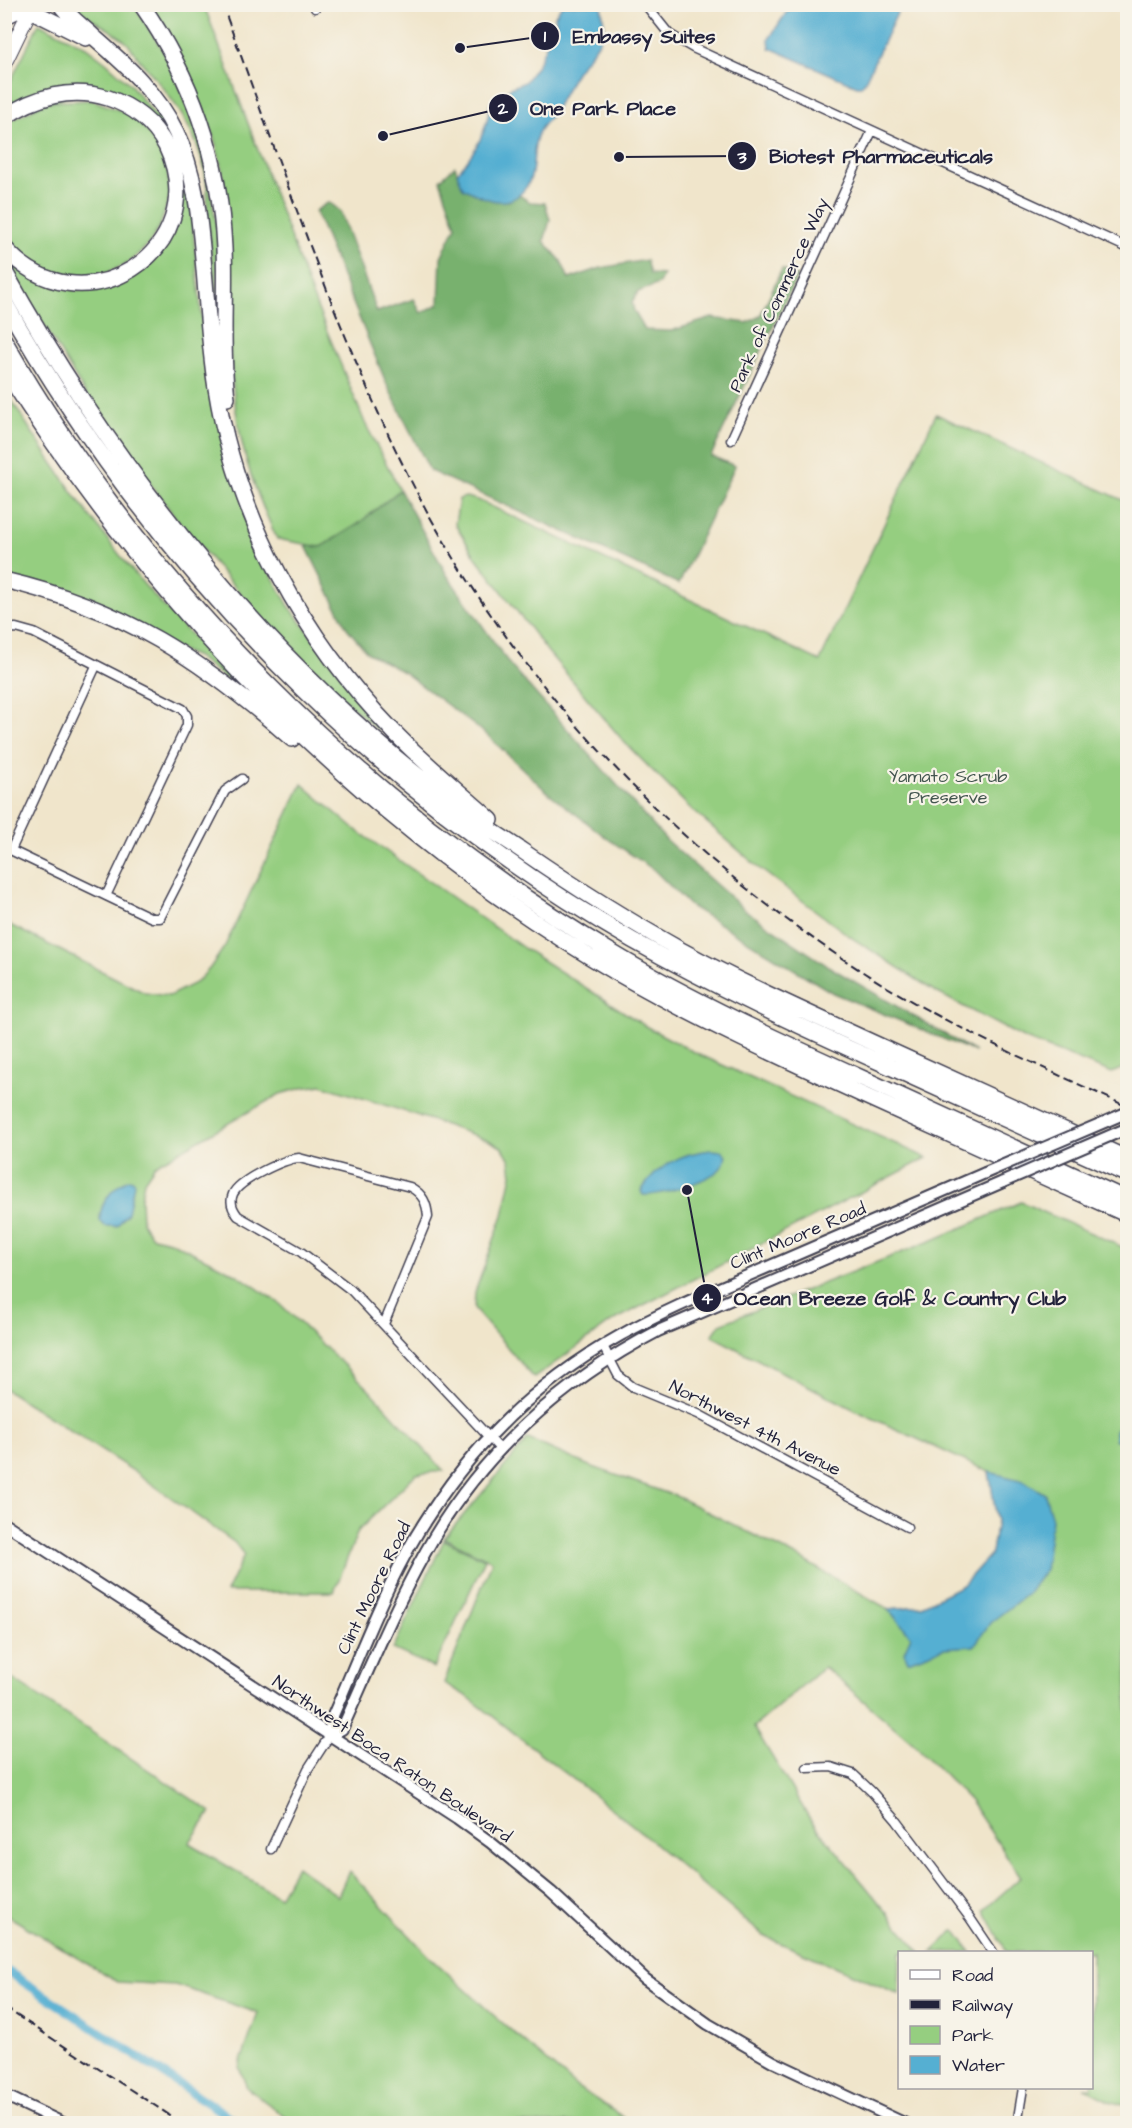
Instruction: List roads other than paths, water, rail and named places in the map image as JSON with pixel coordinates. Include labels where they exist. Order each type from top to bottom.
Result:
[{"type":"highway","points":[[60,4],[135,73],[158,101],[172,124],[187,159],[198,209],[212,358],[222,418],[237,477],[259,532],[292,599],[317,639],[354,687],[411,749],[523,852]]},
{"type":"highway","points":[[141,4],[165,40],[184,78],[201,119],[212,158],[223,234],[224,360],[227,394],[235,444],[259,532]]},
{"type":"highway","points":[[4,17],[31,7],[110,51]]},
{"type":"highway","points":[[4,118],[32,102],[62,94],[93,95],[119,102],[144,118],[159,135],[172,163],[176,187],[172,216],[156,249],[135,267],[109,281],[81,285],[52,280],[28,268],[4,247]]},
{"type":"highway","points":[[4,270],[65,373],[116,448],[182,535],[248,612],[317,684],[384,746],[465,812],[628,920],[730,975],[1128,1159]]},
{"type":"highway","points":[[4,301],[90,437],[142,508],[197,576],[259,644],[323,708],[438,807],[485,843],[567,899],[628,937],[699,976],[770,1012],[1128,1175]]},
{"type":"highway","points":[[4,340],[48,412],[93,478],[149,550],[214,627],[277,693],[343,755],[444,838],[559,920],[691,997],[772,1037],[1128,1200]]},
{"type":"highway","points":[[4,368],[104,515],[154,577],[242,675],[349,780]]},
{"type":"highway","points":[[4,580],[42,589],[87,605],[122,619],[164,641],[216,675],[298,743],[349,780],[468,875],[543,927],[620,975],[714,1026],[1128,1215]]},
{"type":"main road","points":[[4,11],[8,4]]},
{"type":"main road","points":[[4,64],[31,7]]},
{"type":"street","points":[[645,4],[669,33],[693,48],[1128,248]]},
{"type":"street","name":"Park of Commerce Way","points":[[731,440],[872,131]]},
{"type":"street","points":[[4,629],[16,628],[34,633],[183,709],[187,716],[188,724],[106,896]]},
{"type":"street","points":[[96,666],[8,849],[152,918],[160,918],[225,791],[242,778]]},
{"type":"street","name":"Clint Moore Road","points":[[271,1849],[308,1769],[330,1735],[331,1720],[398,1569],[424,1522],[448,1486],[489,1437],[537,1392],[603,1346],[689,1301],[1128,1112]]},
{"type":"street","name":"Clint Moore Road","points":[[330,1735],[342,1729],[411,1578],[443,1521],[500,1449],[550,1401],[609,1358],[680,1321],[1128,1128]]},
{"type":"street","points":[[384,1324],[428,1217],[428,1205],[417,1191],[410,1187],[299,1158],[282,1161],[234,1192],[231,1200],[232,1209],[238,1216],[283,1240],[351,1290],[500,1449]]},
{"type":"street","name":"Northwest 4th Avenue","points":[[603,1346],[618,1375],[633,1387],[698,1414],[907,1527]]},
{"type":"street","name":"Northwest Boca Raton Boulevard","points":[[4,1523],[490,1842],[551,1892],[645,1979],[700,2018],[774,2062],[906,2124]]},
{"type":"street","points":[[372,1628],[386,1634]]},
{"type":"street","points":[[807,1768],[831,1767],[853,1774],[872,1792],[897,1821],[970,1918],[992,1951]]},
{"type":"street","points":[[1017,2124],[1023,2089]]},
{"type":"street","points":[[4,2095],[45,2119],[65,2124]]},
{"type":"water","points":[[562,5],[601,5],[603,34],[570,82],[555,110],[538,132],[529,182],[519,195],[505,201],[491,200],[463,188],[457,173],[480,141],[490,104],[510,88],[525,82],[538,64],[556,22],[555,16]]},
{"type":"water","points":[[794,5],[901,5],[865,81],[861,86],[857,86],[770,48],[769,39]]},
{"type":"water","points":[[711,1150],[722,1151],[726,1156],[720,1169],[714,1174],[683,1187],[643,1195],[641,1191],[647,1182],[671,1162],[690,1154]]},
{"type":"water","points":[[129,1179],[133,1180],[134,1184],[128,1213],[117,1226],[105,1226],[100,1221],[100,1215],[108,1196]]},
{"type":"water","points":[[1127,1411],[1127,1440],[1115,1440],[1115,1431]]},
{"type":"water","points":[[989,1472],[1024,1481],[1045,1494],[1052,1519],[1045,1570],[1027,1594],[990,1623],[974,1646],[943,1648],[908,1661],[904,1652],[911,1636],[888,1609],[922,1606],[963,1585],[992,1553],[997,1520]]},
{"type":"waterway","points":[[4,1969],[240,2124]]},
{"type":"railway","points":[[222,4],[330,298],[378,413],[405,469],[448,547],[496,622],[550,694],[610,762],[673,825],[741,884],[813,938],[887,987],[946,1020],[1128,1107]]},
{"type":"railway","points":[[4,2007],[183,2124]]},
{"type":"place","name":"Embassy Suites","points":[[460,48]]},
{"type":"place","name":"One Park Place","points":[[383,136]]},
{"type":"place","name":"Biotest Pharmaceuticals","points":[[619,157]]},
{"type":"place","name":"Ocean Breeze Golf & Country Club","points":[[687,1190]]},
{"type":"park label","name":"Yamato Scrub Preserve","points":[[948,786]]}]
